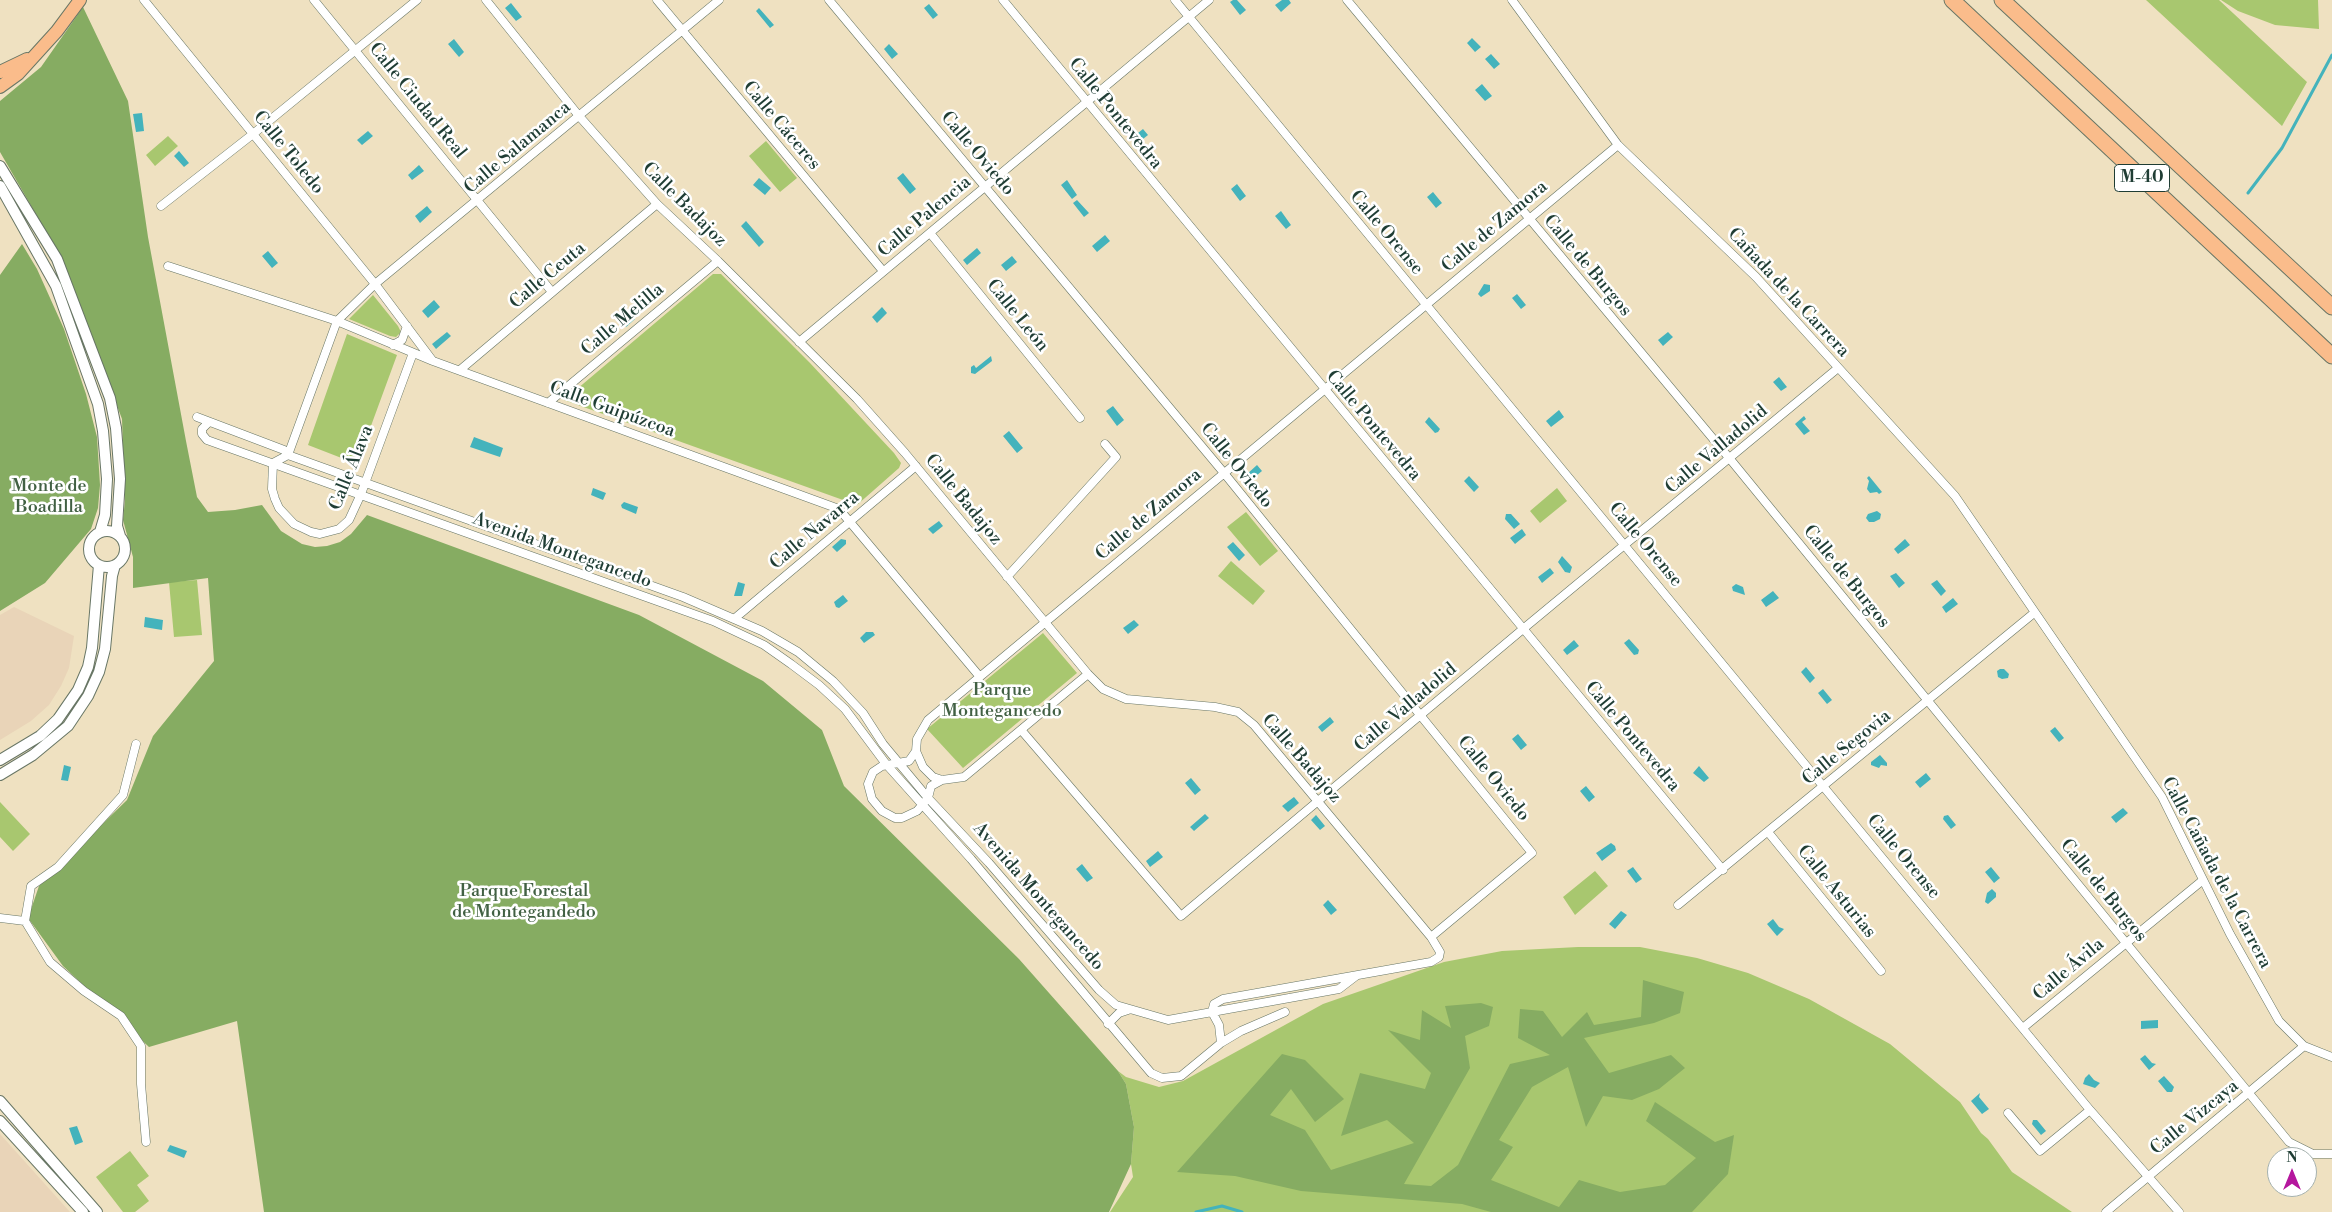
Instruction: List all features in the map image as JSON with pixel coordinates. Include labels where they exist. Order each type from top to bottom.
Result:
[{"type":"highway","name":"M-40","points":[[1952,0],[2332,356]]},
{"type":"highway","name":"M-40","points":[[2002,0],[2332,307]]},
{"type":"main road","points":[[0,87],[18,74],[57,32],[80,0]]},
{"type":"main road","points":[[0,72],[34,55]]},
{"type":"street","name":"Calle Toledo","points":[[144,0],[375,284],[433,361]]},
{"type":"street","name":"Calle Ciudad Real","points":[[314,0],[552,292]]},
{"type":"street","points":[[161,206],[253,134],[417,0]]},
{"type":"street","name":"Calle Badajoz","points":[[486,0],[579,116],[657,204],[718,261],[856,399],[916,466],[1088,674],[1103,689],[1126,699],[1215,707],[1238,712],[1254,725],[1431,937],[1439,949],[1440,956]]},
{"type":"street","name":"Calle Cáceres","points":[[657,0],[883,271]]},
{"type":"street","name":"Calle Salamanca","points":[[337,321],[375,284],[719,0]]},
{"type":"street","name":"Calle Oviedo","points":[[829,0],[1224,473],[1532,852],[1431,937]]},
{"type":"street","name":"Calle Pontevedra","points":[[1003,0],[1723,870]]},
{"type":"street","name":"Calle Orense","points":[[1174,0],[2024,1027],[2090,1110],[2179,1212]]},
{"type":"street","name":"Calle Palencia","points":[[799,342],[1209,0]]},
{"type":"street","name":"Calle de Burgos","points":[[1347,0],[1730,459],[2289,1142],[2313,1154],[2332,1154]]},
{"type":"street","name":"Cañada de la Carrera","points":[[1512,0],[1618,145],[1756,277],[1955,496],[2034,613]]},
{"type":"street","name":"Calle de Zamora","points":[[916,751],[917,739],[928,720],[1618,145]]},
{"type":"street","points":[[0,166],[57,259],[110,398],[117,436],[120,479],[117,526],[120,536]]},
{"type":"street","points":[[0,186],[56,286],[98,404],[103,431],[107,479],[105,515],[100,532]]},
{"type":"street","name":"Calle Ceuta","points":[[460,370],[657,204]]},
{"type":"street","name":"Calle León","points":[[930,233],[1080,418]]},
{"type":"street","name":"Calle Melilla","points":[[548,403],[718,261]]},
{"type":"street","name":"Calle Guipúzcoa","points":[[168,266],[337,321],[433,361],[839,509],[980,677]]},
{"type":"street","points":[[274,463],[288,455],[337,321]]},
{"type":"street","points":[[393,345],[402,340],[407,326]]},
{"type":"street","name":"Calle Álava","points":[[274,463],[272,489],[279,508],[294,524],[320,534],[339,529],[353,513],[361,494],[413,353]]},
{"type":"street","name":"Calle Valladolid","points":[[1022,731],[1181,916],[1838,368]]},
{"type":"street","name":"Avenida Montegancedo","points":[[197,417],[284,450],[288,455],[683,597],[734,619],[798,652],[833,681],[862,713],[928,798],[989,863],[1099,990],[1116,1005],[1168,1020],[1212,1012],[1214,1004],[1223,999],[1431,962],[1440,956]]},
{"type":"street","name":"Avenida Montegancedo","points":[[209,422],[202,429],[202,434],[207,440],[713,621],[764,645],[819,685],[845,709],[886,764],[971,859],[1140,1063],[1151,1073],[1162,1078],[1181,1076],[1221,1043],[1255,1023],[1285,1012]]},
{"type":"street","points":[[1007,577],[1116,457],[1105,444]]},
{"type":"street","name":"Calle Navarra","points":[[734,619],[916,466]]},
{"type":"street","points":[[111,531],[120,536],[124,540],[125,552],[120,562],[115,565],[99,565],[91,558],[89,549],[94,536],[100,532],[111,531]]},
{"type":"street","points":[[0,760],[40,736],[58,719],[78,690],[88,668],[92,648],[99,565]]},
{"type":"street","points":[[0,775],[34,755],[68,726],[88,696],[99,672],[105,649],[112,576],[115,565]]},
{"type":"street","name":"Calle Segovia","points":[[1678,905],[2034,613]]},
{"type":"street","name":"Calle Cañada de la Carrera","points":[[2034,613],[2162,797],[2230,934],[2279,1021],[2304,1046],[2332,1057]]},
{"type":"street","points":[[942,780],[927,772],[916,751],[909,761],[886,764],[873,772],[868,784],[872,799],[888,815],[895,818],[910,816],[923,806],[928,798],[931,786],[942,780],[958,779],[969,775],[1088,674]]},
{"type":"street","points":[[136,744],[123,795],[58,867],[31,886],[25,921],[50,962],[84,991],[120,1016],[141,1046],[141,1084],[146,1142]]},
{"type":"street","name":"Calle Asturias","points":[[1768,832],[1881,970]]},
{"type":"street","name":"Calle Ávila","points":[[2024,1027],[2204,880]]},
{"type":"street","points":[[0,918],[25,921]]},
{"type":"street","points":[[1108,1024],[1119,1013],[1128,1010]]},
{"type":"street","points":[[1212,1012],[1219,1025],[1221,1043]]},
{"type":"street","name":"Calle Vizcaya","points":[[2106,1212],[2304,1046]]},
{"type":"street","points":[[0,1101],[98,1212]]},
{"type":"street","points":[[2008,1113],[2040,1151],[2090,1110]]},
{"type":"street","points":[[0,1120],[83,1212]]},
{"type":"shaded area","points":[[14,607],[74,636],[69,668],[61,686],[49,705],[31,721],[0,740],[0,615]]},
{"type":"shaded area","points":[[0,1134],[70,1212],[0,1212]]},
{"type":"green space","points":[[2146,0],[2219,0],[2307,82],[2282,126]]},
{"type":"green space","points":[[2221,0],[2318,0],[2319,29],[2275,25],[2238,11]]},
{"type":"green space","name":"Parque Forestal de Montegandedo","points":[[83,7],[128,101],[148,237],[186,441],[197,497],[208,512],[262,505],[281,531],[302,544],[315,547],[340,542],[351,534],[367,515],[639,615],[763,681],[822,730],[844,786],[1019,959],[1118,1071],[1126,1084],[1134,1127],[1131,1164],[1109,1212],[264,1212],[237,1021],[149,1047],[63,966],[28,918],[39,886],[127,800],[153,736],[214,661],[208,578],[133,588],[133,557],[123,520],[125,501],[122,419],[63,261],[0,152],[0,101],[41,67]]},
{"type":"green space","points":[[168,136],[178,146],[155,166],[146,155]]},
{"type":"green space","points":[[766,141],[797,178],[780,192],[749,156]]},
{"type":"green space","name":"Monte de Boadilla","points":[[22,244],[37,269],[64,329],[86,394],[97,437],[100,485],[98,508],[91,529],[45,583],[0,611],[0,275]]},
{"type":"green space","points":[[713,274],[721,274],[810,363],[894,453],[901,463],[899,468],[857,505],[564,400]]},
{"type":"green space","points":[[373,295],[398,326],[401,332],[396,337],[349,319]]},
{"type":"green space","points":[[347,334],[397,355],[357,464],[308,445]]},
{"type":"green space","points":[[1557,488],[1567,501],[1540,523],[1530,511]]},
{"type":"green space","points":[[1246,512],[1278,551],[1260,566],[1227,527]]},
{"type":"green space","points":[[1231,561],[1265,591],[1253,605],[1218,576]]},
{"type":"green space","points":[[197,580],[202,635],[174,637],[169,582]]},
{"type":"green space","name":"Parque Montegancedo","points":[[1043,633],[1077,673],[963,768],[927,729]]},
{"type":"green space","points":[[0,802],[30,834],[13,851],[0,837]]},
{"type":"green space","points":[[1595,871],[1608,886],[1575,915],[1563,897]]},
{"type":"green space","points":[[1578,947],[1640,947],[1697,958],[1748,973],[1809,999],[1890,1044],[1960,1102],[1981,1133],[1988,1139],[2012,1172],[2072,1212],[1110,1212],[1133,1177],[1131,1164],[1134,1127],[1126,1084],[1118,1071],[1126,1077],[1159,1087],[1183,1081],[1323,1004],[1444,962],[1502,951]]},
{"type":"green space","points":[[1643,980],[1684,992],[1680,1013],[1654,1023],[1584,1038],[1609,1073],[1671,1055],[1685,1068],[1659,1089],[1632,1100],[1603,1096],[1586,1127],[1568,1067],[1532,1087],[1499,1140],[1513,1147],[1491,1180],[1559,1207],[1579,1180],[1620,1192],[1665,1185],[1696,1158],[1646,1121],[1655,1102],[1715,1142],[1734,1135],[1728,1174],[1692,1212],[1491,1212],[1462,1204],[1301,1191],[1235,1176],[1177,1172],[1282,1054],[1305,1060],[1344,1099],[1315,1122],[1291,1089],[1270,1115],[1305,1130],[1331,1170],[1414,1143],[1387,1120],[1341,1136],[1360,1073],[1425,1089],[1431,1073],[1388,1030],[1420,1040],[1422,1010],[1451,1028],[1445,1006],[1481,1003],[1493,1007],[1489,1026],[1465,1036],[1470,1068],[1404,1184],[1431,1186],[1458,1165],[1510,1064],[1550,1055],[1518,1038],[1520,1009],[1543,1011],[1562,1037],[1587,1012],[1594,1025],[1641,1017]]},
{"type":"green space","points":[[130,1151],[149,1176],[137,1185],[149,1201],[135,1212],[123,1212],[96,1177]]},
{"type":"water","points":[[1237,0],[1246,10],[1240,15],[1230,2]]},
{"type":"water","points":[[1282,0],[1289,0],[1291,3],[1281,12],[1275,5]]},
{"type":"water","points":[[511,3],[522,17],[516,21],[505,8]]},
{"type":"water","points":[[929,4],[938,15],[933,19],[924,8]]},
{"type":"water","points":[[759,8],[774,25],[770,28],[756,11]]},
{"type":"water","points":[[1472,38],[1481,47],[1475,52],[1467,43]]},
{"type":"water","points":[[454,39],[464,52],[459,57],[448,44]]},
{"type":"water","points":[[889,44],[898,54],[892,59],[884,49]]},
{"type":"water","points":[[1491,54],[1500,64],[1494,69],[1485,59]]},
{"type":"water","points":[[1482,84],[1492,96],[1485,101],[1475,90]]},
{"type":"water","points":[[142,113],[144,131],[136,132],[133,114]]},
{"type":"water","points":[[1143,129],[1148,135],[1138,143],[1133,137]]},
{"type":"water","points":[[368,131],[373,136],[362,145],[357,140]]},
{"type":"water","points":[[179,151],[189,163],[184,167],[174,156]]},
{"type":"water","points":[[419,165],[424,171],[412,180],[408,175]]},
{"type":"water","points":[[903,173],[916,189],[910,194],[897,178]]},
{"type":"water","points":[[759,178],[771,188],[765,195],[753,185]]},
{"type":"water","points":[[1067,180],[1077,195],[1072,199],[1061,185]]},
{"type":"water","points":[[1237,184],[1246,196],[1240,201],[1231,189]]},
{"type":"water","points":[[1433,192],[1442,203],[1436,208],[1427,197]]},
{"type":"water","points":[[1077,200],[1089,213],[1084,217],[1073,203]]},
{"type":"water","points":[[427,206],[432,212],[420,223],[415,216]]},
{"type":"water","points":[[1281,211],[1291,225],[1286,229],[1275,216]]},
{"type":"water","points":[[746,221],[764,242],[759,247],[741,226]]},
{"type":"water","points":[[1105,235],[1110,241],[1097,252],[1092,246]]},
{"type":"water","points":[[977,248],[981,253],[967,265],[963,260]]},
{"type":"water","points":[[268,251],[278,263],[272,268],[262,256]]},
{"type":"water","points":[[1012,256],[1017,262],[1006,271],[1001,265]]},
{"type":"water","points":[[1484,284],[1490,285],[1490,291],[1481,297],[1478,294]]},
{"type":"water","points":[[1517,294],[1526,305],[1521,309],[1512,298]]},
{"type":"water","points":[[434,300],[440,307],[428,318],[422,311]]},
{"type":"water","points":[[882,307],[887,313],[877,323],[872,317]]},
{"type":"water","points":[[629,312],[635,319],[626,327],[621,321]]},
{"type":"water","points":[[447,332],[451,336],[436,349],[432,344]]},
{"type":"water","points":[[1668,332],[1673,337],[1663,346],[1658,340]]},
{"type":"water","points":[[991,356],[992,361],[975,374],[971,373],[971,367],[974,365],[976,368]]},
{"type":"water","points":[[1779,377],[1787,387],[1781,391],[1773,382]]},
{"type":"water","points":[[1113,406],[1124,420],[1117,426],[1106,411]]},
{"type":"water","points":[[1559,410],[1564,417],[1551,427],[1546,421]]},
{"type":"water","points":[[1804,416],[1806,419],[1802,422],[1810,431],[1804,435],[1795,424]]},
{"type":"water","points":[[1429,417],[1440,429],[1438,432],[1435,433],[1425,422]]},
{"type":"water","points":[[1009,431],[1023,448],[1017,453],[1003,436]]},
{"type":"water","points":[[474,437],[503,448],[500,457],[470,447]]},
{"type":"water","points":[[1257,465],[1262,471],[1250,481],[1246,475]]},
{"type":"water","points":[[1469,476],[1479,487],[1474,492],[1464,481]]},
{"type":"water","points":[[1869,476],[1882,492],[1879,494],[1877,492],[1870,493],[1867,489],[1869,481],[1867,478]]},
{"type":"water","points":[[593,488],[606,493],[603,500],[591,495]]},
{"type":"water","points":[[624,502],[638,507],[636,514],[622,508],[621,505]]},
{"type":"water","points":[[1877,511],[1881,514],[1880,519],[1869,522],[1866,518],[1868,514]]},
{"type":"water","points":[[1506,514],[1511,514],[1520,524],[1514,529],[1505,519]]},
{"type":"water","points":[[1633,515],[1638,521],[1626,531],[1621,524]]},
{"type":"water","points":[[939,521],[943,526],[933,534],[928,529]]},
{"type":"water","points":[[1522,529],[1526,535],[1515,544],[1510,538]]},
{"type":"water","points":[[841,539],[846,540],[846,544],[837,552],[832,547]]},
{"type":"water","points":[[1905,539],[1910,545],[1898,554],[1894,549]]},
{"type":"water","points":[[1233,542],[1245,555],[1239,561],[1227,547]]},
{"type":"water","points":[[800,543],[803,545],[800,550],[789,553],[787,547]]},
{"type":"water","points":[[1562,556],[1572,567],[1570,573],[1565,572],[1558,562]]},
{"type":"water","points":[[1550,568],[1554,573],[1542,583],[1538,577]]},
{"type":"water","points":[[1896,573],[1905,583],[1899,588],[1890,576]]},
{"type":"water","points":[[1937,580],[1946,591],[1941,596],[1931,584]]},
{"type":"water","points":[[738,582],[745,584],[742,596],[734,596]]},
{"type":"water","points":[[1736,584],[1743,587],[1745,595],[1733,591],[1732,587]]},
{"type":"water","points":[[1773,591],[1779,598],[1766,607],[1761,600]]},
{"type":"water","points":[[843,595],[848,601],[839,608],[836,607],[834,602]]},
{"type":"water","points":[[1953,598],[1958,604],[1946,613],[1942,607]]},
{"type":"water","points":[[145,617],[163,620],[162,630],[144,627]]},
{"type":"water","points":[[1134,620],[1139,625],[1128,634],[1123,628]]},
{"type":"water","points":[[866,632],[873,632],[875,635],[864,643],[860,638]]},
{"type":"water","points":[[1629,639],[1639,650],[1638,654],[1634,655],[1624,643]]},
{"type":"water","points":[[1574,640],[1579,646],[1567,655],[1563,650]]},
{"type":"water","points":[[1806,667],[1815,678],[1810,683],[1801,672]]},
{"type":"water","points":[[2004,669],[2009,674],[2008,678],[2002,679],[1998,677],[1997,671]]},
{"type":"water","points":[[1823,689],[1832,700],[1827,704],[1818,693]]},
{"type":"water","points":[[1330,717],[1334,722],[1322,732],[1318,727]]},
{"type":"water","points":[[2055,727],[2064,738],[2059,742],[2050,731]]},
{"type":"water","points":[[1518,734],[1527,745],[1521,750],[1512,739]]},
{"type":"water","points":[[1880,755],[1887,763],[1887,766],[1881,765],[1879,768],[1871,765],[1871,762]]},
{"type":"water","points":[[64,765],[71,767],[68,781],[61,780]]},
{"type":"water","points":[[1699,766],[1709,778],[1704,782],[1693,773]]},
{"type":"water","points":[[1926,773],[1931,779],[1920,788],[1915,782]]},
{"type":"water","points":[[1191,778],[1201,790],[1195,795],[1185,783]]},
{"type":"water","points":[[1586,786],[1595,797],[1589,802],[1580,791]]},
{"type":"water","points":[[1294,797],[1299,803],[1288,812],[1282,806]]},
{"type":"water","points":[[2123,808],[2128,813],[2116,823],[2111,817]]},
{"type":"water","points":[[1205,814],[1209,818],[1194,831],[1190,827]]},
{"type":"water","points":[[1316,815],[1325,826],[1320,830],[1311,820]]},
{"type":"water","points":[[1948,815],[1956,825],[1951,829],[1943,819],[1944,816]]},
{"type":"water","points":[[1611,843],[1615,846],[1616,850],[1602,861],[1596,853]]},
{"type":"water","points":[[1158,851],[1163,857],[1150,867],[1146,861]]},
{"type":"water","points":[[1082,864],[1093,878],[1087,882],[1076,869]]},
{"type":"water","points":[[1633,867],[1642,879],[1636,883],[1627,871]]},
{"type":"water","points":[[1991,867],[2000,878],[1994,883],[1985,872]]},
{"type":"water","points":[[1992,889],[1996,893],[1996,897],[1988,904],[1985,902],[1987,893]]},
{"type":"water","points":[[1328,900],[1337,910],[1331,915],[1323,905]]},
{"type":"water","points":[[1621,911],[1627,915],[1615,929],[1609,924]]},
{"type":"water","points":[[1773,919],[1779,927],[1784,929],[1777,936],[1767,924]]},
{"type":"water","points":[[2158,1020],[2158,1028],[2141,1029],[2141,1021]]},
{"type":"water","points":[[2145,1055],[2152,1063],[2156,1064],[2149,1070],[2140,1059]]},
{"type":"water","points":[[2089,1074],[2100,1083],[2095,1088],[2083,1084]]},
{"type":"water","points":[[2164,1076],[2174,1087],[2172,1092],[2167,1092],[2158,1081]]},
{"type":"water","points":[[1980,1093],[1979,1097],[1989,1109],[1982,1114],[1971,1101]]},
{"type":"water","points":[[2033,1120],[2037,1120],[2046,1131],[2041,1135],[2032,1124]]},
{"type":"water","points":[[77,1126],[83,1142],[75,1145],[69,1128]]},
{"type":"water","points":[[170,1145],[187,1151],[184,1158],[167,1151]]},
{"type":"waterway","points":[[2248,193],[2282,148],[2332,55]]},
{"type":"waterway","points":[[1196,1212],[1222,1206],[1242,1212]]}]
